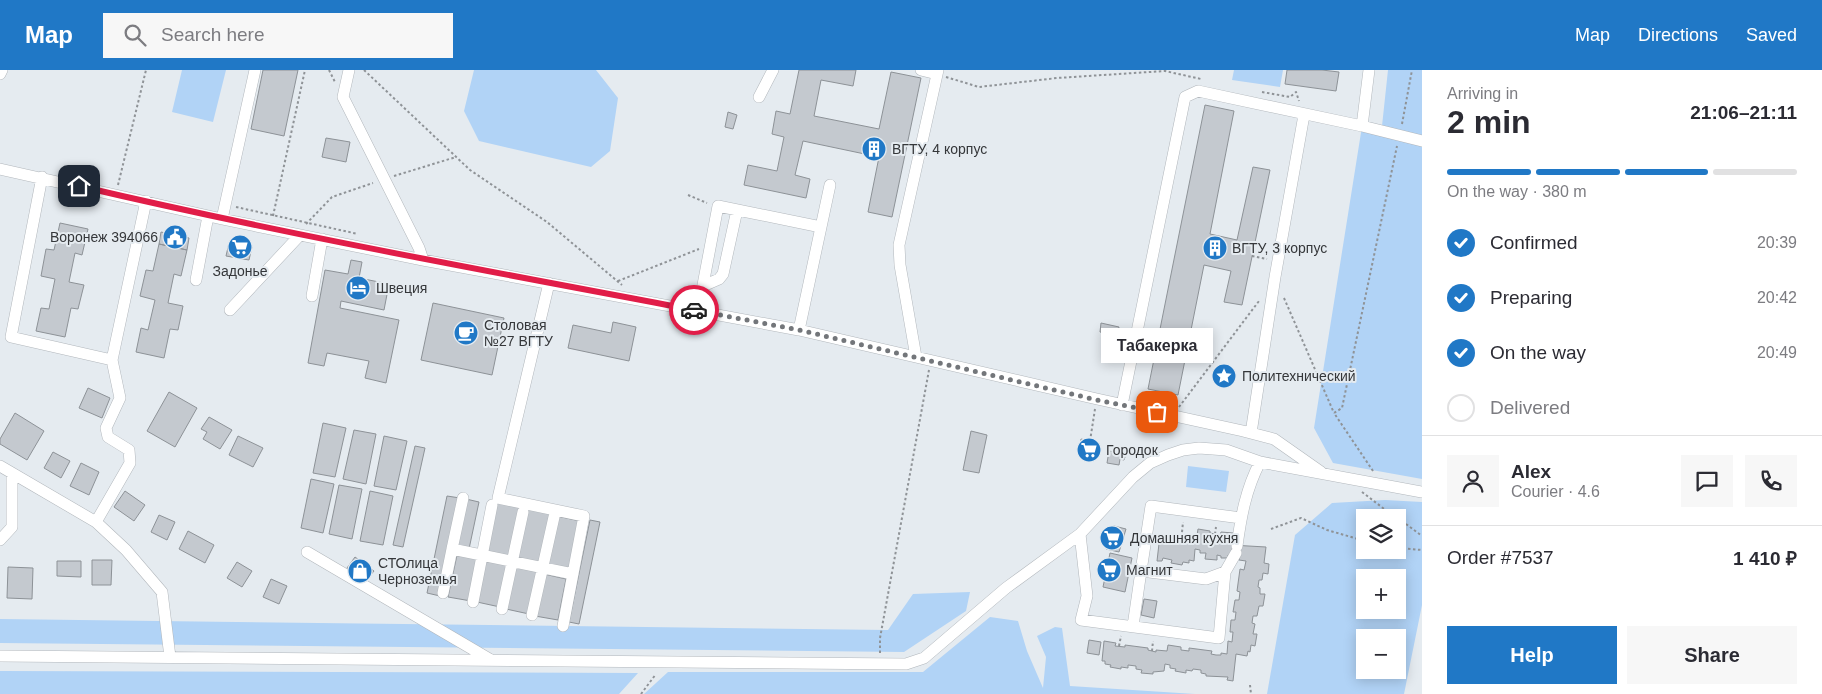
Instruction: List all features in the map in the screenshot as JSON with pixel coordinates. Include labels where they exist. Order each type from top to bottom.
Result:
[{"type":"street","points":[[0,74],[2,70]]},
{"type":"street","points":[[222,219],[255,70]]},
{"type":"street","points":[[349,70],[344,97],[419,248],[423,260]]},
{"type":"street","points":[[759,97],[773,70]]},
{"type":"street","points":[[916,357],[900,265],[899,245],[938,72],[921,70]]},
{"type":"street","points":[[1362,126],[1369,70]]},
{"type":"street","points":[[1122,405],[1185,97],[1198,91],[1362,126],[1422,141]]},
{"type":"street","points":[[1251,433],[1275,277],[1304,115]]},
{"type":"street","points":[[0,169],[208,216],[423,260],[799,330],[1251,433],[1274,439],[1325,474]]},
{"type":"street","points":[[42,178],[11,337],[112,360]]},
{"type":"street","points":[[799,330],[830,185]]},
{"type":"street","points":[[96,522],[130,463],[129,450],[108,437],[106,428],[120,398],[112,360],[146,201]]},
{"type":"street","points":[[698,311],[718,206],[821,227]]},
{"type":"street","points":[[702,286],[718,280],[723,274],[738,210]]},
{"type":"street","points":[[196,280],[208,216]]},
{"type":"street","points":[[230,310],[300,234]]},
{"type":"street","points":[[312,296],[322,239]]},
{"type":"street","points":[[550,283],[498,498],[584,516],[562,626]]},
{"type":"street","points":[[0,656],[906,664],[924,658],[1006,588],[1080,534],[1133,477],[1150,463],[1183,450],[1199,448],[1226,450],[1260,462],[1422,492]]},
{"type":"street","points":[[1080,534],[1087,596],[1081,620],[1219,638],[1225,572],[1237,549],[1241,518],[1250,481],[1260,462]]},
{"type":"street","points":[[0,466],[96,522],[126,550],[162,592],[170,657]]},
{"type":"street","points":[[0,540],[12,527],[12,473]]},
{"type":"street","points":[[443,593],[463,498]]},
{"type":"street","points":[[473,602],[492,504]]},
{"type":"street","points":[[1133,626],[1151,506],[1241,518]]},
{"type":"street","points":[[502,608],[524,512]]},
{"type":"street","points":[[532,615],[554,517]]},
{"type":"street","points":[[452,549],[573,574]]},
{"type":"street","points":[[307,552],[492,661]]},
{"type":"street","points":[[1141,571],[1206,579],[1225,572]]},
{"type":"path","points":[[116,195],[146,70]]},
{"type":"path","points":[[271,229],[305,70]]},
{"type":"path","points":[[364,70],[470,170],[547,222],[622,285]]},
{"type":"path","points":[[1334,413],[1342,408],[1412,70]]},
{"type":"path","points":[[938,72],[979,87],[1057,78],[1165,71],[1209,81]]},
{"type":"path","points":[[1254,91],[1290,97],[1296,92]]},
{"type":"path","points":[[300,234],[306,223],[332,197],[456,157]]},
{"type":"path","points":[[688,195],[702,202],[718,206]]},
{"type":"path","points":[[617,281],[711,244]]},
{"type":"path","points":[[1252,256],[1267,259],[1275,277]]},
{"type":"path","points":[[1174,416],[1259,302],[1260,294]]},
{"type":"path","points":[[1283,295],[1334,413],[1383,486]]},
{"type":"path","points":[[880,664],[880,638],[931,360]]},
{"type":"path","points":[[1358,490],[1384,509]]},
{"type":"path","points":[[1181,542],[1185,510]]},
{"type":"path","points":[[1271,529],[1301,518],[1327,530],[1356,538]]},
{"type":"path","points":[[1406,524],[1422,536]]},
{"type":"path","points":[[1406,549],[1422,550]]},
{"type":"path","points":[[641,694],[664,663]]},
{"type":"path","points":[[1250,685],[1251,694]]},
{"type":"shaded area","points":[[182,70],[226,70],[213,122],[172,112]]},
{"type":"shaded area","points":[[474,70],[596,70],[618,98],[610,151],[591,167],[479,141],[464,111]]},
{"type":"shaded area","points":[[1234,70],[1283,70],[1280,87],[1232,80]]},
{"type":"shaded area","points":[[1388,70],[1422,70],[1422,479],[1333,463],[1314,428],[1363,120],[1382,126]]},
{"type":"shaded area","points":[[1188,466],[1229,471],[1226,492],[1186,487]]},
{"type":"shaded area","points":[[1385,500],[1422,502],[1422,605],[1404,694],[1267,694],[1295,535],[1332,503]]},
{"type":"shaded area","points":[[970,592],[966,611],[904,652],[0,643],[0,619],[888,630],[913,594]]},
{"type":"shaded area","points":[[990,617],[1018,621],[1027,651],[1043,688],[1046,657],[1037,636],[1055,627],[1062,628],[1070,686],[1195,694],[644,694],[668,672],[923,672]]},
{"type":"shaded area","points":[[0,671],[638,673],[619,694],[0,694]]},
{"type":"building","points":[[263,70],[298,70],[284,136],[251,129]]},
{"type":"building","name":"ВГТУ, 4 корпус","points":[[799,70],[856,70],[853,86],[821,80],[814,116],[879,129],[891,72],[921,78],[892,217],[868,212],[879,157],[803,141],[795,175],[810,179],[806,198],[744,185],[748,165],[777,171],[784,137],[772,134],[776,111],[790,114]]},
{"type":"building","points":[[1287,70],[1339,72],[1336,91],[1285,84]]},
{"type":"building","name":"ВГТУ, 3 корпус","points":[[1205,105],[1234,111],[1210,234],[1237,240],[1253,167],[1270,170],[1242,305],[1224,302],[1231,271],[1204,265],[1178,395],[1148,389]]},
{"type":"building","points":[[728,112],[737,115],[733,129],[725,127]]},
{"type":"building","points":[[326,138],[350,142],[346,162],[322,157]]},
{"type":"building","points":[[60,223],[88,229],[82,255],[75,253],[69,282],[84,285],[78,309],[71,308],[65,337],[36,331],[41,308],[49,309],[55,279],[41,276],[46,249],[54,250]]},
{"type":"building","points":[[161,232],[189,238],[187,250],[159,244]]},
{"type":"building","points":[[229,243],[252,247],[249,260],[226,256]]},
{"type":"building","points":[[159,244],[187,250],[181,276],[174,274],[168,303],[183,306],[178,330],[170,329],[164,358],[136,352],[141,328],[148,330],[155,300],[140,296],[146,270],[153,271]]},
{"type":"building","points":[[351,260],[362,262],[359,278],[389,284],[384,310],[341,301],[340,308],[399,320],[386,383],[365,378],[369,361],[327,353],[324,366],[308,363],[325,270],[348,274]]},
{"type":"building","points":[[433,303],[504,318],[492,375],[421,360]]},
{"type":"building","points":[[613,322],[636,327],[629,361],[568,348],[573,325],[611,333]]},
{"type":"building","points":[[1101,323],[1119,327],[1117,336],[1100,332]]},
{"type":"building","points":[[88,388],[110,398],[102,418],[79,408]]},
{"type":"building","points":[[169,392],[197,408],[175,447],[147,431]]},
{"type":"building","points":[[15,413],[44,431],[27,460],[0,444],[0,439]]},
{"type":"building","points":[[209,417],[232,430],[220,449],[203,439],[207,432],[201,429]]},
{"type":"building","points":[[323,423],[346,428],[335,477],[313,473]]},
{"type":"building","points":[[354,430],[376,434],[366,484],[343,479]]},
{"type":"building","points":[[971,431],[987,435],[979,473],[963,470]]},
{"type":"building","points":[[238,436],[263,448],[253,467],[229,455]]},
{"type":"building","points":[[384,436],[407,441],[396,490],[374,486]]},
{"type":"building","points":[[1081,439],[1099,443],[1096,455],[1079,452]]},
{"type":"building","points":[[415,446],[425,448],[403,547],[393,545]]},
{"type":"building","points":[[1109,451],[1126,454],[1124,460],[1120,459],[1119,465],[1107,463]]},
{"type":"building","points":[[53,452],[70,461],[61,478],[44,468]]},
{"type":"building","points":[[81,463],[99,472],[89,495],[70,486]]},
{"type":"building","points":[[311,479],[334,484],[323,533],[301,528]]},
{"type":"building","points":[[339,485],[362,489],[352,539],[329,534]]},
{"type":"building","points":[[125,491],[145,505],[134,521],[114,507]]},
{"type":"building","points":[[370,491],[393,496],[383,545],[360,541]]},
{"type":"building","points":[[447,496],[460,498],[440,596],[427,593]]},
{"type":"building","points":[[466,499],[479,502],[469,549],[456,546]]},
{"type":"building","points":[[497,502],[520,507],[509,556],[487,551]]},
{"type":"building","points":[[528,509],[550,514],[540,563],[517,558]]},
{"type":"building","points":[[159,515],[175,522],[167,540],[151,532]]},
{"type":"building","points":[[557,516],[580,521],[569,569],[546,564]]},
{"type":"building","points":[[590,520],[600,522],[579,624],[569,622]]},
{"type":"building","points":[[1114,526],[1126,529],[1119,552],[1106,549],[1104,544],[1108,529]]},
{"type":"building","points":[[1198,529],[1220,535],[1221,532],[1233,533],[1231,545],[1266,547],[1264,563],[1269,564],[1268,574],[1263,573],[1258,587],[1260,588],[1260,594],[1265,594],[1263,606],[1259,606],[1257,616],[1253,616],[1252,623],[1255,624],[1253,634],[1257,634],[1255,646],[1251,645],[1247,656],[1236,654],[1233,681],[1227,680],[1228,677],[1206,676],[1206,674],[1201,673],[1201,670],[1186,670],[1186,673],[1175,671],[1176,669],[1170,668],[1170,665],[1165,664],[1164,671],[1153,672],[1153,674],[1141,673],[1142,670],[1136,669],[1136,666],[1128,665],[1128,668],[1121,667],[1121,669],[1105,664],[1105,661],[1102,661],[1104,641],[1116,643],[1115,646],[1125,647],[1125,645],[1148,648],[1148,650],[1156,652],[1156,650],[1167,651],[1168,645],[1181,647],[1181,650],[1189,651],[1189,648],[1212,651],[1211,654],[1216,655],[1221,655],[1221,653],[1227,654],[1228,641],[1232,642],[1233,632],[1230,632],[1231,620],[1235,620],[1236,612],[1233,612],[1235,600],[1239,600],[1240,592],[1237,591],[1240,569],[1244,570],[1246,561],[1239,560],[1240,553],[1228,555],[1227,558],[1221,558],[1221,556],[1217,555],[1217,560],[1205,559],[1206,553],[1200,553],[1200,550],[1195,549],[1194,561],[1189,560],[1189,563],[1183,562],[1182,565],[1171,563],[1172,560],[1163,558],[1162,561],[1157,561],[1160,535],[1172,536],[1172,538],[1176,538],[1176,541],[1196,542]]},
{"type":"building","points":[[188,531],[214,545],[205,563],[179,549]]},
{"type":"building","points":[[1110,553],[1132,558],[1125,592],[1103,587]]},
{"type":"building","points":[[457,555],[479,559],[471,601],[448,597]]},
{"type":"building","points":[[355,557],[374,571],[365,582],[347,568]]},
{"type":"building","points":[[92,560],[112,560],[111,585],[92,585]]},
{"type":"building","points":[[486,560],[508,565],[500,607],[477,602]]},
{"type":"building","points":[[57,561],[81,561],[81,577],[57,576]]},
{"type":"building","points":[[237,562],[252,571],[242,587],[227,578]]},
{"type":"building","points":[[8,567],[33,568],[32,599],[7,598]]},
{"type":"building","points":[[515,567],[538,572],[529,614],[506,609]]},
{"type":"building","points":[[544,574],[566,579],[558,620],[535,616]]},
{"type":"building","points":[[271,579],[287,586],[279,604],[263,597]]},
{"type":"building","points":[[1144,599],[1157,601],[1154,618],[1141,615]]},
{"type":"building","points":[[1089,640],[1101,642],[1099,655],[1087,653]]},
{"type":"way so far","points":[[694,310],[799,330],[1097,400],[1157,412]]},
{"type":"place","name":"ВГТУ, 4 корпус","points":[[874,149]]},
{"type":"place","name":"Воронеж 394066","points":[[175,237]]},
{"type":"place","name":"Задонье","points":[[240,247]]},
{"type":"place","name":"ВГТУ, 3 корпус","points":[[1215,248]]},
{"type":"place","name":"Швеция","points":[[358,288]]},
{"type":"place","name":"Столовая №27 ВГТУ","points":[[466,333]]},
{"type":"place","name":"Политехнический","points":[[1224,376]]},
{"type":"place","name":"Табакерка","points":[[1157,412]]},
{"type":"place","name":"Городок","points":[[1089,450]]},
{"type":"place","name":"Домашняя кухня","points":[[1112,538]]},
{"type":"place","name":"Магнит","points":[[1109,570]]},
{"type":"place","name":"СТОлица Черноземья","points":[[360,571]]},
{"type":"route","points":[[79,186],[222,219],[694,310]]}]
